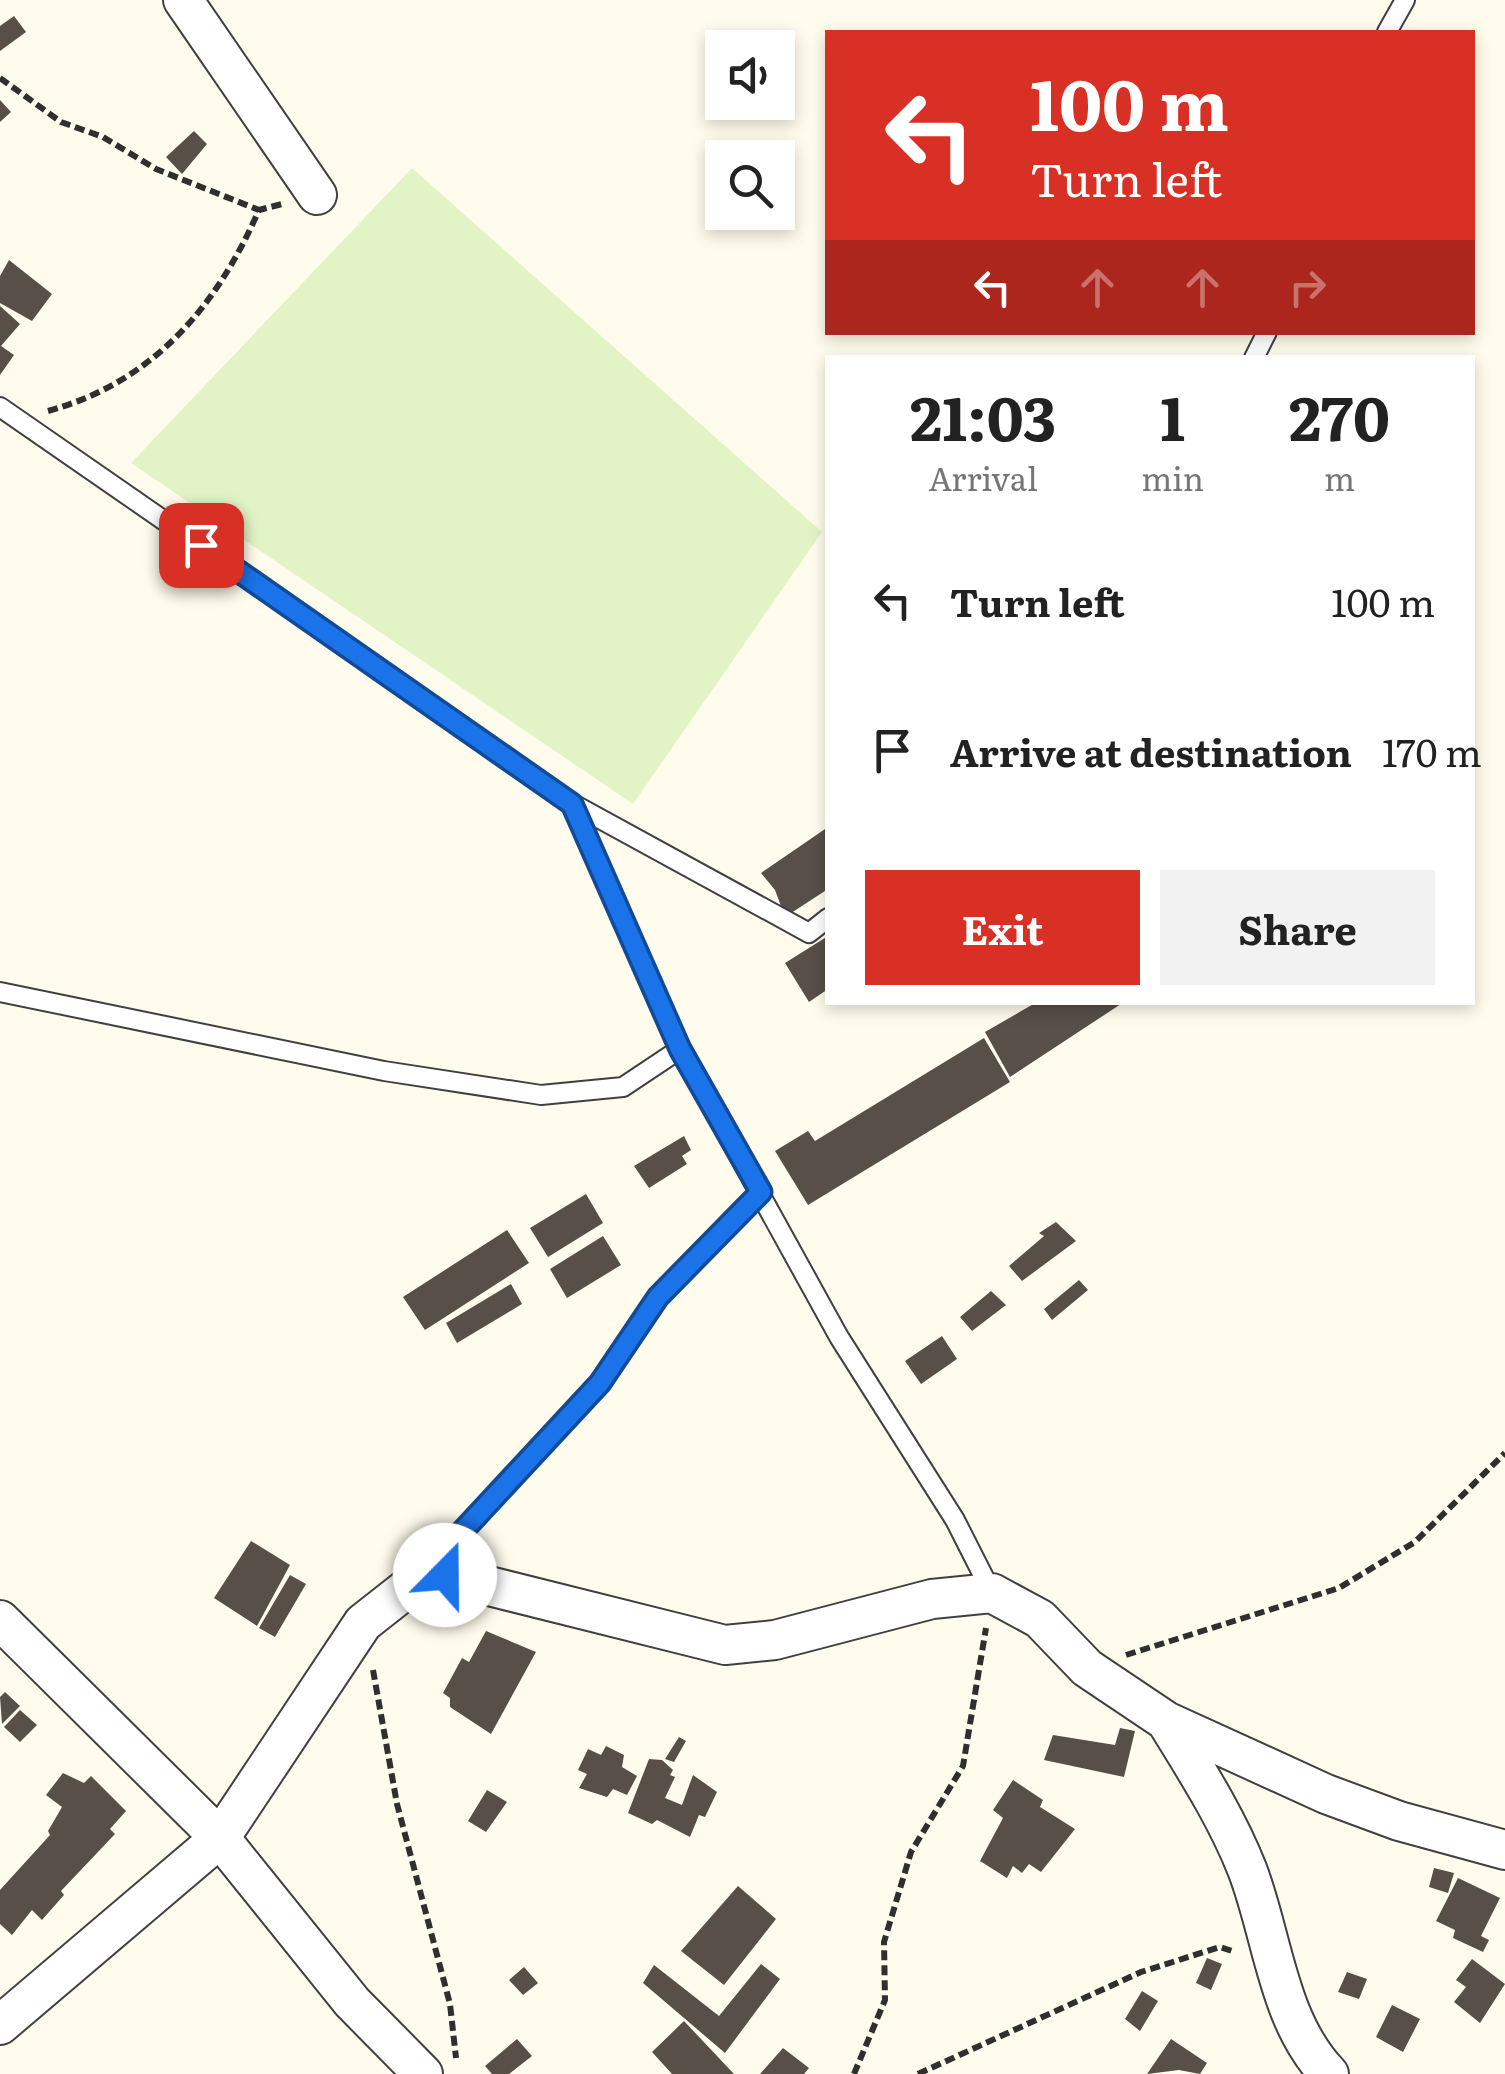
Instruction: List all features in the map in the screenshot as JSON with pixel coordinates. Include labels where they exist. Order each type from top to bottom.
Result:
[{"type":"street","points":[[182,0],[318,194]]},
{"type":"street","points":[[0,2024],[220,1838],[364,1623],[419,1579],[445,1575],[725,1644],[775,1640],[932,1599],[992,1592],[1040,1619],[1087,1668],[1166,1721],[1326,1794],[1399,1821],[1505,1850]]},
{"type":"street","points":[[0,1620],[220,1838],[352,2002],[423,2074]]},
{"type":"street","points":[[1166,1721],[1226,1820],[1249,1874],[1290,2011],[1316,2060],[1330,2074]]},
{"type":"lane","points":[[1388,30],[1404,0]]},
{"type":"lane","points":[[0,407],[572,804],[810,933],[825,920]]},
{"type":"lane","points":[[572,804],[680,1049],[839,1336],[955,1520],[992,1592]]},
{"type":"lane","points":[[0,992],[384,1072],[541,1095],[624,1087],[680,1049]]},
{"type":"lane","points":[[445,1575],[458,1536],[600,1383],[658,1297],[761,1192]]},
{"type":"path","points":[[0,78],[61,122],[103,137],[156,170],[260,210],[318,194]]},
{"type":"path","points":[[18,419],[88,400],[148,366],[185,330],[242,250],[260,210]]},
{"type":"path","points":[[1087,1668],[1339,1588],[1415,1542],[1505,1453]]},
{"type":"path","points":[[854,2074],[885,2000],[884,1942],[911,1852],[963,1766],[992,1592]]},
{"type":"path","points":[[364,1623],[397,1804],[450,2004],[458,2074]]},
{"type":"path","points":[[918,2074],[1073,2000],[1220,1947],[1277,1966]]},
{"type":"green space","points":[[412,168],[822,532],[633,804],[131,463]]},
{"type":"building","points":[[14,16],[26,32],[0,51],[0,26]]},
{"type":"building","points":[[0,100],[11,112],[0,122]]},
{"type":"building","points":[[194,131],[207,144],[182,174],[166,157]]},
{"type":"building","points":[[9,260],[52,294],[32,321],[0,303],[0,276]]},
{"type":"building","points":[[0,306],[20,324],[1,346],[14,355],[0,375]]},
{"type":"building","points":[[825,829],[825,891],[785,917],[775,890],[761,873]]},
{"type":"building","points":[[825,938],[825,991],[809,1002],[785,963]]},
{"type":"building","points":[[1032,1005],[1119,1005],[1010,1077],[985,1032]]},
{"type":"building","points":[[984,1038],[1010,1082],[808,1205],[775,1151],[808,1131],[815,1141]]},
{"type":"building","points":[[684,1136],[691,1150],[682,1156],[687,1164],[649,1188],[634,1166]]},
{"type":"building","points":[[586,1194],[603,1223],[548,1257],[530,1228]]},
{"type":"building","points":[[1056,1222],[1076,1241],[1022,1281],[1009,1266],[1044,1236],[1039,1233]]},
{"type":"building","points":[[507,1230],[529,1263],[425,1330],[403,1297]]},
{"type":"building","points":[[603,1236],[621,1265],[567,1298],[550,1269]]},
{"type":"building","points":[[1079,1280],[1088,1290],[1052,1320],[1044,1309]]},
{"type":"building","points":[[511,1284],[522,1304],[457,1343],[446,1323]]},
{"type":"building","points":[[991,1291],[1006,1305],[972,1331],[960,1317]]},
{"type":"building","points":[[942,1336],[957,1359],[921,1384],[905,1361]]},
{"type":"building","points":[[251,1541],[290,1565],[257,1626],[214,1598]]},
{"type":"building","points":[[290,1575],[306,1584],[275,1637],[259,1628]]},
{"type":"building","points":[[486,1631],[536,1652],[491,1734],[450,1707],[450,1698],[443,1693],[462,1658],[469,1662]]},
{"type":"building","points":[[5,1692],[20,1706],[2,1724],[0,1697]]},
{"type":"building","points":[[20,1710],[37,1725],[20,1742],[4,1727]]},
{"type":"building","points":[[1120,1728],[1135,1731],[1124,1777],[1044,1760],[1053,1735],[1115,1745]]},
{"type":"building","points":[[679,1737],[686,1741],[674,1762],[665,1759]]},
{"type":"building","points":[[606,1746],[624,1755],[622,1767],[637,1776],[627,1795],[613,1789],[607,1797],[579,1788],[587,1774],[578,1770],[588,1749],[601,1755]]},
{"type":"building","points":[[649,1759],[662,1760],[673,1770],[670,1775],[675,1777],[665,1798],[682,1805],[693,1775],[717,1792],[705,1817],[699,1815],[690,1837],[657,1820],[652,1824],[628,1813]]},
{"type":"building","points":[[63,1773],[84,1783],[91,1776],[126,1811],[110,1829],[115,1834],[61,1891],[64,1895],[42,1920],[32,1910],[12,1935],[0,1924],[0,1890],[50,1835],[48,1831],[62,1807],[46,1795]]},
{"type":"building","points":[[1013,1780],[1043,1800],[1040,1807],[1075,1829],[1041,1872],[1029,1864],[1022,1873],[1013,1866],[1007,1878],[980,1861],[1003,1818],[993,1810]]},
{"type":"building","points":[[487,1790],[507,1802],[486,1832],[468,1821]]},
{"type":"building","points":[[1434,1868],[1454,1873],[1448,1893],[1429,1887]]},
{"type":"building","points":[[1458,1878],[1500,1898],[1481,1936],[1489,1940],[1483,1952],[1453,1938],[1455,1930],[1436,1921]]},
{"type":"building","points":[[738,1886],[776,1919],[724,1985],[681,1951]]},
{"type":"building","points":[[1207,1958],[1222,1964],[1211,1990],[1196,1983]]},
{"type":"building","points":[[1472,1959],[1505,1984],[1480,2023],[1454,2002],[1466,1987],[1456,1980]]},
{"type":"building","points":[[761,1964],[780,1979],[725,2053],[643,1983],[654,1965],[719,2016]]},
{"type":"building","points":[[524,1967],[538,1983],[523,1995],[509,1980]]},
{"type":"building","points":[[1347,1972],[1367,1979],[1359,1999],[1338,1992]]},
{"type":"building","points":[[1142,1991],[1158,2001],[1140,2031],[1125,2019]]},
{"type":"building","points":[[1392,2005],[1420,2019],[1403,2052],[1376,2037]]},
{"type":"building","points":[[684,2021],[734,2074],[672,2074],[652,2052]]},
{"type":"building","points":[[517,2039],[532,2056],[509,2074],[492,2074],[485,2066]]},
{"type":"building","points":[[1171,2039],[1207,2063],[1200,2074],[1179,2070],[1147,2074]]},
{"type":"building","points":[[783,2048],[809,2068],[804,2074],[760,2074]]},
{"type":"route","points":[[201,545],[572,804],[680,1049],[761,1192],[658,1297],[600,1383],[458,1536],[445,1575]]}]
